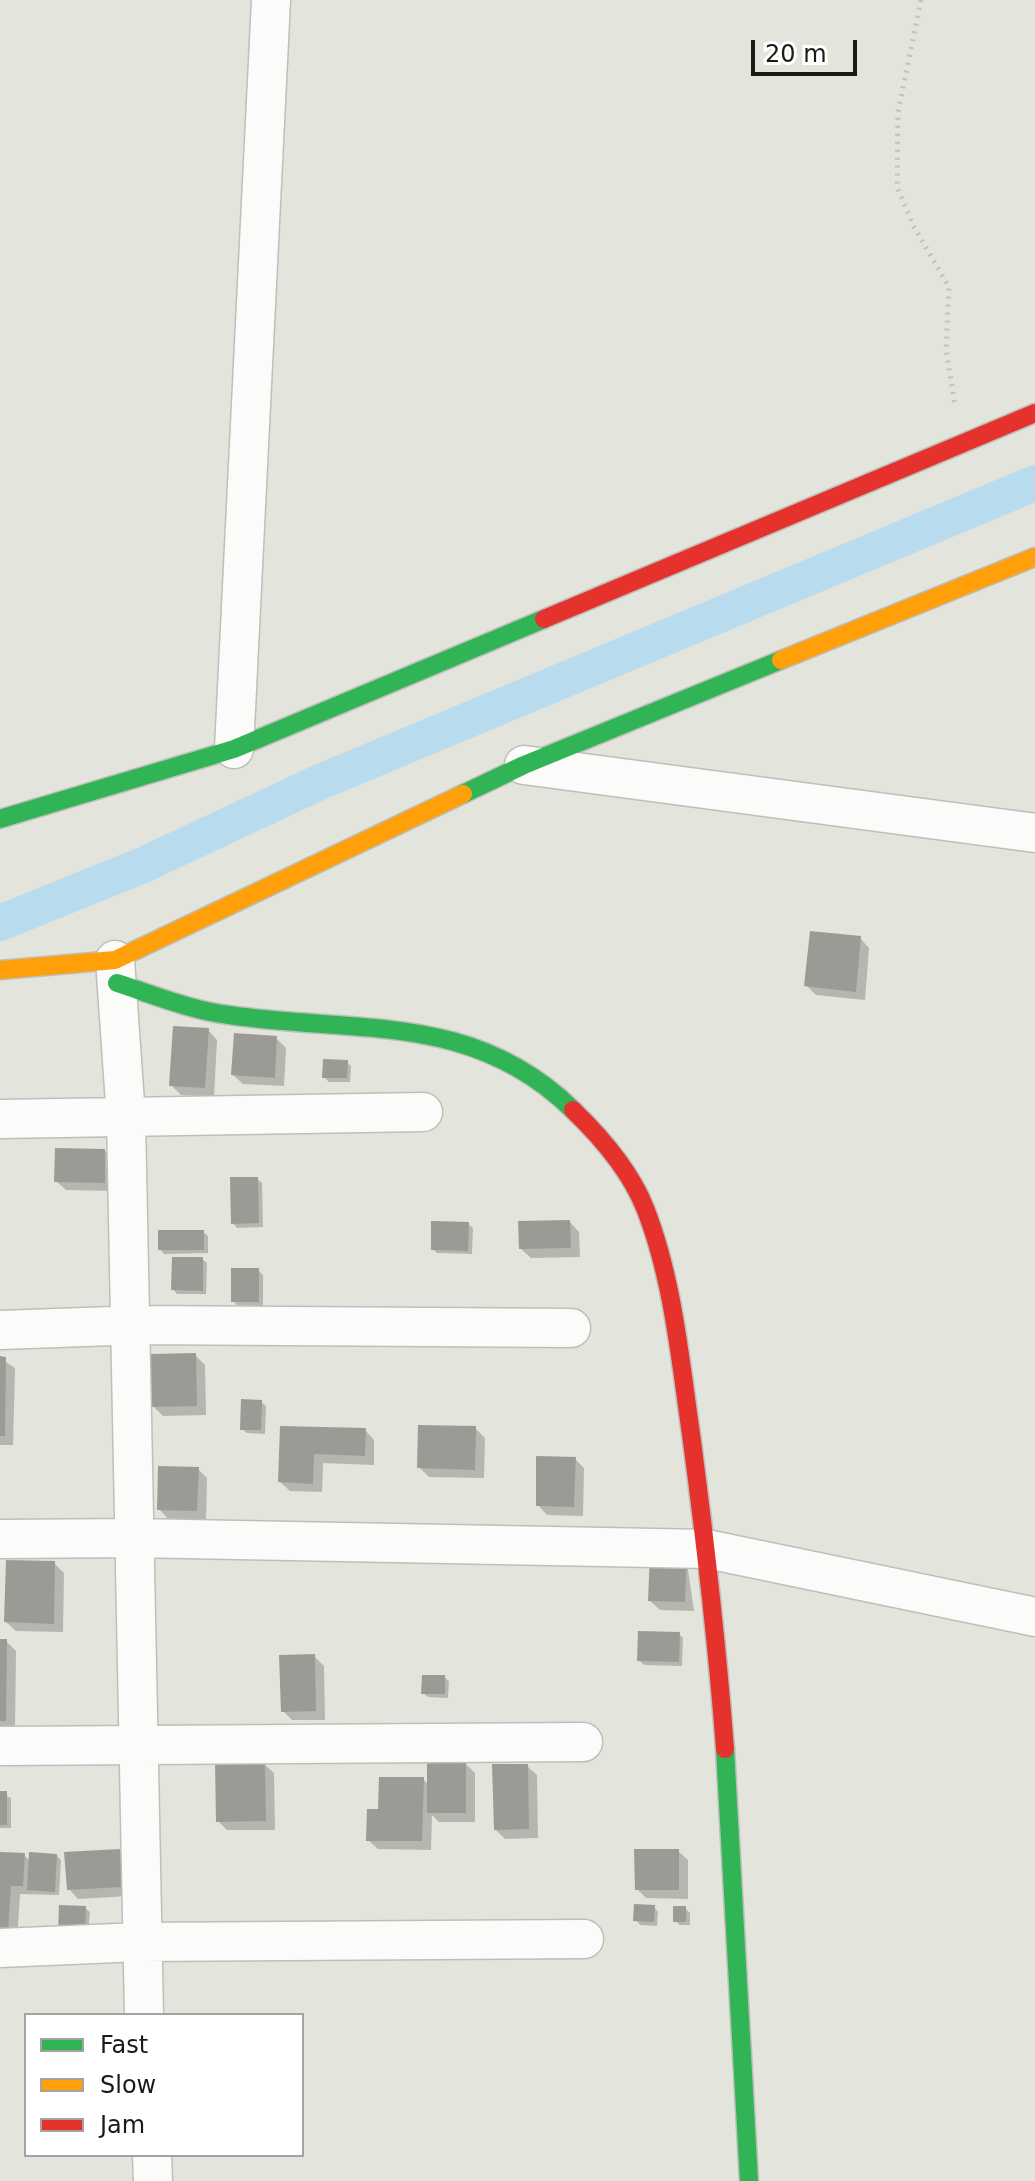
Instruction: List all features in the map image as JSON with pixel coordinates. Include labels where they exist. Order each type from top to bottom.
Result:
[{"type":"street","points":[[234,749],[271,0]]},
{"type":"street","points":[[0,819],[234,749],[1035,413]]},
{"type":"street","points":[[116,972],[524,765],[1035,557]]},
{"type":"street","points":[[524,765],[1035,833]]},
{"type":"street","points":[[0,970],[116,972],[227,1016],[430,1032],[508,1060],[579,1115],[620,1161],[644,1206],[675,1324],[707,1549],[723,1701],[749,2181]]},
{"type":"street","points":[[116,972],[126,1118],[132,1326],[140,1942],[144,2013]]},
{"type":"street","points":[[0,1119],[423,1112]]},
{"type":"street","points":[[0,1330],[132,1326],[571,1328]]},
{"type":"street","points":[[0,1539],[134,1538],[707,1549],[1035,1617]]},
{"type":"street","points":[[0,1746],[583,1742]]},
{"type":"street","points":[[0,1948],[140,1942],[584,1939]]},
{"type":"street","points":[[152,2157],[153,2181]]},
{"type":"path","points":[[921,0],[898,112],[897,187],[914,227],[949,287],[946,350],[960,443]]},
{"type":"building","points":[[810,931],[861,936],[856,992],[804,986]]},
{"type":"building","points":[[173,1026],[209,1028],[205,1088],[169,1086]]},
{"type":"building","points":[[234,1033],[277,1036],[275,1078],[231,1075]]},
{"type":"building","points":[[323,1059],[348,1060],[347,1078],[322,1078]]},
{"type":"building","points":[[55,1148],[105,1149],[105,1183],[54,1182]]},
{"type":"building","points":[[230,1177],[258,1177],[259,1223],[231,1224]]},
{"type":"building","points":[[570,1220],[571,1248],[519,1249],[518,1221]]},
{"type":"building","points":[[431,1221],[469,1222],[468,1251],[431,1250]]},
{"type":"building","points":[[158,1230],[204,1230],[204,1250],[158,1250]]},
{"type":"building","points":[[172,1257],[203,1257],[203,1291],[171,1290]]},
{"type":"building","points":[[231,1268],[259,1268],[259,1302],[231,1302]]},
{"type":"building","points":[[196,1353],[197,1406],[151,1407],[150,1354]]},
{"type":"building","points":[[0,1356],[6,1357],[5,1436],[0,1436]]},
{"type":"building","points":[[241,1399],[262,1400],[261,1430],[240,1430]]},
{"type":"building","points":[[418,1425],[476,1426],[475,1470],[417,1468]]},
{"type":"building","points":[[280,1426],[366,1428],[365,1456],[314,1454],[313,1484],[278,1482]]},
{"type":"building","points":[[536,1456],[576,1457],[574,1507],[536,1506]]},
{"type":"building","points":[[158,1466],[199,1467],[197,1511],[157,1510]]},
{"type":"building","points":[[650,1553],[687,1554],[685,1602],[648,1601]]},
{"type":"building","points":[[6,1560],[55,1561],[54,1624],[4,1622]]},
{"type":"building","points":[[638,1631],[680,1632],[679,1662],[637,1661]]},
{"type":"building","points":[[0,1639],[7,1639],[6,1721],[0,1721]]},
{"type":"building","points":[[315,1654],[316,1711],[281,1712],[279,1655]]},
{"type":"building","points":[[422,1675],[445,1675],[445,1694],[421,1694]]},
{"type":"building","points":[[466,1761],[466,1813],[427,1813],[427,1762]]},
{"type":"building","points":[[215,1762],[265,1762],[266,1821],[216,1822]]},
{"type":"building","points":[[492,1764],[528,1764],[529,1829],[494,1830]]},
{"type":"building","points":[[379,1777],[424,1777],[422,1841],[366,1841],[367,1809],[378,1809]]},
{"type":"building","points":[[0,1791],[7,1791],[7,1825],[0,1825]]},
{"type":"building","points":[[120,1849],[122,1887],[67,1890],[64,1852]]},
{"type":"building","points":[[634,1849],[679,1849],[679,1890],[635,1890]]},
{"type":"building","points":[[0,1852],[25,1853],[23,1886],[11,1886],[8,1932],[0,1932]]},
{"type":"building","points":[[29,1852],[57,1854],[55,1892],[27,1890]]},
{"type":"building","points":[[634,1904],[655,1905],[654,1922],[633,1921]]},
{"type":"building","points":[[59,1905],[86,1906],[85,1933],[58,1932]]},
{"type":"building","points":[[673,1906],[686,1906],[686,1922],[673,1922]]},
{"type":"waterway","points":[[0,923],[143,865],[320,782],[1035,483]]},
{"type":"traffic: fast","points":[[0,819],[234,749],[544,619]]},
{"type":"traffic: fast","points":[[463,794],[524,765],[781,660]]},
{"type":"traffic: fast","points":[[117,983],[215,1013],[411,1032],[453,1041],[494,1056],[534,1078],[573,1110]]},
{"type":"traffic: fast","points":[[725,1749],[749,2181]]},
{"type":"traffic: slow","points":[[781,660],[1035,557]]},
{"type":"traffic: slow","points":[[0,970],[115,960],[463,794]]},
{"type":"traffic: jam","points":[[544,619],[1035,413]]},
{"type":"traffic: jam","points":[[573,1110],[605,1143],[639,1194],[655,1235],[669,1291],[696,1473],[725,1749]]}]
